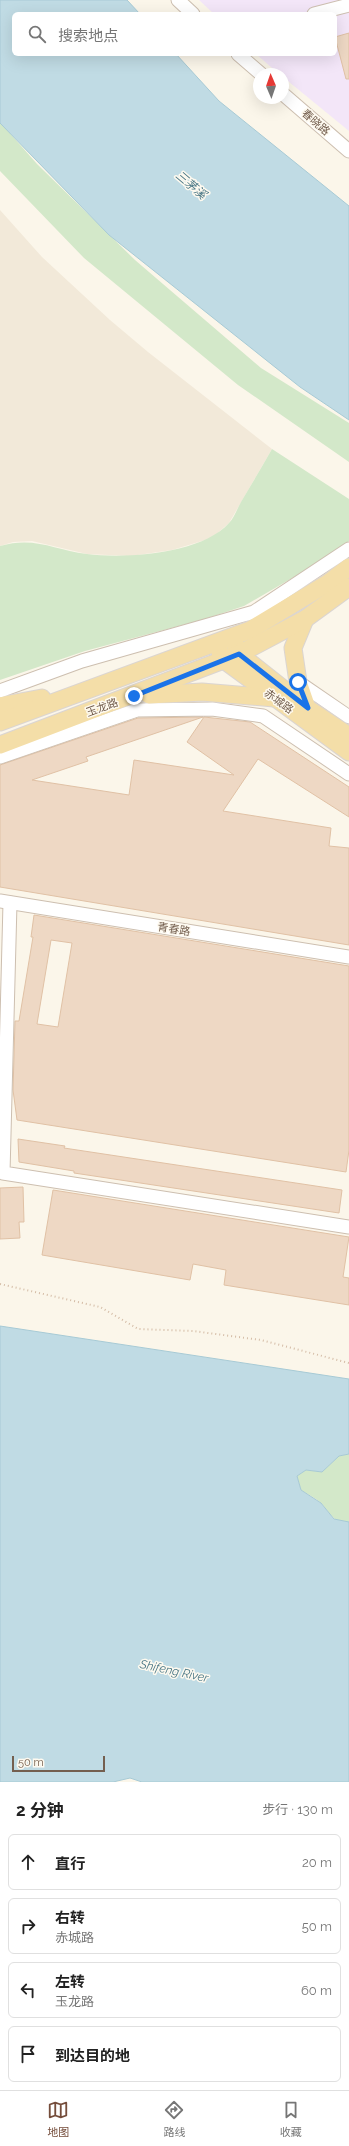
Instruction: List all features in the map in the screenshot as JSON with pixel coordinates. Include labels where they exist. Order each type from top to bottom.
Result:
[{"type":"main road","name":"玉龙路","points":[[0,722],[214,644],[257,626],[328,583],[349,567]]},
{"type":"main road","name":"玉龙路","points":[[0,745],[134,696],[232,657],[305,619],[349,587]]},
{"type":"main road","points":[[305,619],[293,648],[298,682],[308,708]]},
{"type":"main road","name":"赤城路","points":[[232,637],[232,657],[274,698],[349,752]]},
{"type":"main road","name":"赤城路","points":[[214,644],[349,736]]},
{"type":"main road","points":[[0,706],[88,690]]},
{"type":"main road","points":[[134,696],[202,692],[274,698]]},
{"type":"street","points":[[178,0],[191,12]]},
{"type":"street","points":[[316,9],[349,5]]},
{"type":"street","points":[[240,56],[254,68]]},
{"type":"street","name":"春晓路","points":[[289,99],[349,151]]},
{"type":"street","points":[[0,691],[82,661],[254,612],[349,549]]},
{"type":"street","points":[[298,682],[349,717]]},
{"type":"street","points":[[0,757],[137,710],[212,709],[263,716],[349,774]]},
{"type":"street","points":[[5,902],[3,1173],[349,1227]]},
{"type":"street","name":"青春路","points":[[5,902],[349,957]]},
{"type":"path","points":[[0,1284],[100,1307],[138,1329],[193,1331],[261,1340],[349,1363]]},
{"type":"shaded area","points":[[199,0],[349,0],[349,131],[289,82],[289,68],[272,68],[258,56],[337,56],[337,12],[212,12]]},
{"type":"shaded area","points":[[0,210],[42,257],[110,320],[148,352],[272,449],[229,523],[212,538],[172,550],[131,556],[87,554],[32,541],[13,542],[0,546]]},
{"type":"green space","points":[[0,122],[37,164],[135,260],[261,368],[349,423],[349,462],[238,385],[84,258],[0,171]]},
{"type":"green space","points":[[272,449],[349,499],[349,541],[325,559],[244,606],[205,619],[85,651],[0,680],[0,546],[24,542],[87,554],[122,556],[162,552],[182,548],[200,542],[216,533],[231,521]]},
{"type":"green space","points":[[349,1454],[349,1522],[340,1522],[333,1518],[320,1502],[301,1490],[297,1476],[306,1470],[322,1472],[339,1456]]},
{"type":"water","name":"三茅溪","points":[[0,0],[127,0],[138,12],[12,12],[12,56],[178,56],[219,101],[349,206],[349,420],[300,387],[109,235],[0,123]]},
{"type":"water","name":"Shifeng River","points":[[0,1326],[349,1379],[349,1454],[339,1456],[322,1472],[306,1470],[297,1476],[301,1490],[321,1503],[334,1519],[349,1522],[349,1782],[142,1782],[130,1778],[113,1782],[0,1782]]},
{"type":"building","points":[[349,33],[349,79],[346,79],[337,45],[337,36]]},
{"type":"building","points":[[203,717],[86,757],[88,761],[32,780],[129,795],[134,760],[234,775],[187,742],[204,717],[250,722],[349,787],[349,817],[258,759],[223,811],[331,828],[329,846],[349,848],[349,945],[0,887],[0,765],[138,718]]},
{"type":"building","points":[[34,915],[349,966],[349,1150],[346,1172],[17,1120],[13,1090],[15,1021],[19,1021],[33,937],[31,937]],"holes":[[[51,940],[72,943],[58,1027],[37,1024]]]},
{"type":"building","points":[[18,1139],[65,1146],[64,1148],[342,1190],[339,1213],[74,1173],[74,1171],[19,1162]]},
{"type":"building","points":[[23,1187],[24,1222],[19,1222],[20,1238],[0,1239],[0,1188]]},
{"type":"building","points":[[53,1190],[349,1237],[343,1277],[349,1278],[349,1305],[224,1285],[226,1270],[193,1264],[190,1280],[42,1255]]},
{"type":"route","points":[[134,696],[239,654],[308,708],[298,682]]}]
